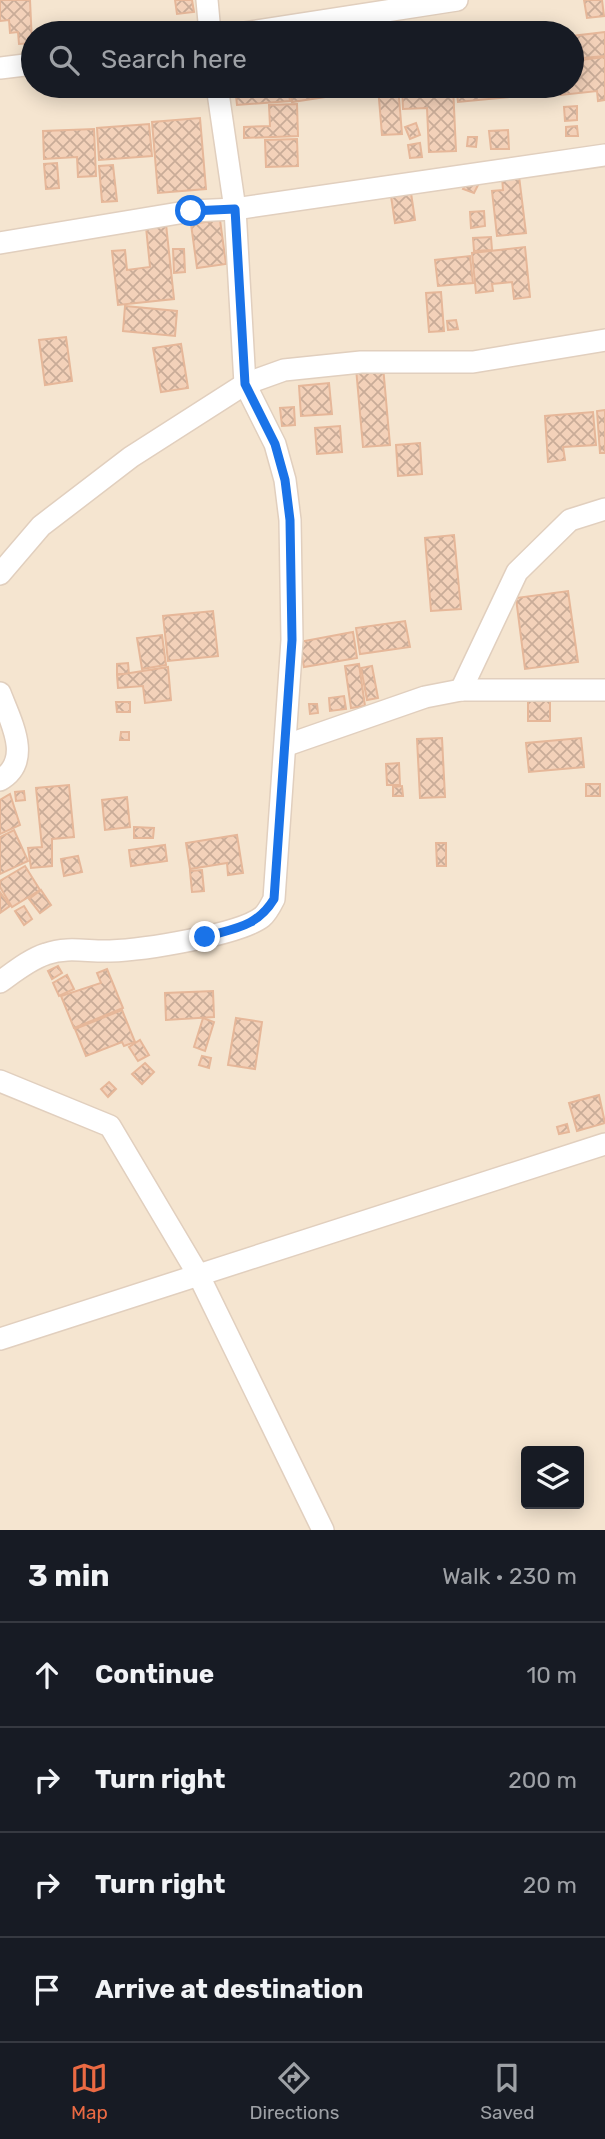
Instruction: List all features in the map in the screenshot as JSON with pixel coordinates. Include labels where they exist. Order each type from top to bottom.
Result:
[{"type":"street","points":[[207,0],[209,21]]},
{"type":"street","points":[[321,21],[457,0]]},
{"type":"street","points":[[0,68],[21,65]]},
{"type":"street","points":[[0,982],[46,954],[79,948],[110,951],[205,937],[251,923],[264,916],[274,899],[287,745],[292,640],[290,520],[285,480],[275,444],[245,384],[235,209],[219,98]]},
{"type":"street","points":[[0,243],[191,211],[235,209],[605,155]]},
{"type":"street","points":[[0,574],[41,526],[131,457],[245,384],[284,370],[362,362],[473,362],[605,341]]},
{"type":"street","points":[[461,690],[517,572],[570,520],[605,509]]},
{"type":"street","points":[[287,745],[425,697],[461,690],[605,690]]},
{"type":"street","points":[[0,693],[17,738],[18,756],[12,773],[0,780]]},
{"type":"street","points":[[0,1081],[110,1126],[199,1276],[323,1530]]},
{"type":"street","points":[[0,1339],[605,1143]]},
{"type":"shaded area","points":[[0,0],[605,0],[605,1530],[0,1530]]},
{"type":"building","points":[[0,0],[30,0],[31,21],[21,21],[21,44],[18,32],[10,33],[9,20],[0,21]]},
{"type":"building","points":[[175,0],[192,0],[194,12],[177,14]]},
{"type":"building","points":[[584,0],[602,0],[604,16],[587,18]]},
{"type":"building","points":[[393,13],[394,21],[377,21],[377,15]]},
{"type":"building","points":[[369,16],[371,21],[360,21]]},
{"type":"building","points":[[605,32],[605,56],[584,58],[584,35]]},
{"type":"building","points":[[605,57],[605,100],[598,101],[597,91],[584,92],[584,60]]},
{"type":"building","points":[[236,98],[290,98],[290,101],[237,105]]},
{"type":"building","points":[[292,98],[319,98],[292,102]]},
{"type":"building","points":[[379,98],[399,98],[402,134],[382,135]]},
{"type":"building","points":[[403,98],[454,98],[456,151],[429,152],[427,108],[403,109]]},
{"type":"building","points":[[458,98],[499,98],[458,102]]},
{"type":"building","points":[[297,104],[298,136],[244,138],[244,127],[270,126],[269,105]]},
{"type":"building","points":[[577,106],[577,120],[565,121],[564,107]]},
{"type":"building","points":[[200,118],[206,189],[158,193],[152,122]]},
{"type":"building","points":[[416,123],[420,135],[410,139],[405,127]]},
{"type":"building","points":[[149,124],[152,156],[99,160],[97,128]]},
{"type":"building","points":[[577,126],[578,136],[566,136],[566,127]]},
{"type":"building","points":[[94,129],[96,176],[78,177],[77,157],[44,159],[43,131]]},
{"type":"building","points":[[508,130],[509,149],[491,149],[489,131]]},
{"type":"building","points":[[468,137],[477,137],[476,147],[467,146]]},
{"type":"building","points":[[297,139],[298,166],[266,167],[265,140]]},
{"type":"building","points":[[420,143],[422,157],[410,158],[408,145]]},
{"type":"building","points":[[57,163],[59,188],[46,189],[44,164]]},
{"type":"building","points":[[113,165],[117,201],[102,202],[99,166]]},
{"type":"building","points":[[519,176],[526,233],[497,236],[492,191],[503,190],[502,177]]},
{"type":"building","points":[[468,179],[479,183],[474,193],[463,189]]},
{"type":"building","points":[[411,193],[415,220],[395,223],[391,196]]},
{"type":"building","points":[[484,211],[485,226],[471,228],[470,212]]},
{"type":"building","points":[[220,220],[226,264],[197,268],[191,224]]},
{"type":"building","points":[[166,224],[174,299],[118,305],[112,251],[125,250],[127,270],[150,267],[146,227]]},
{"type":"building","points":[[491,237],[492,250],[474,251],[473,238]]},
{"type":"building","points":[[525,247],[530,297],[514,299],[512,282],[492,284],[493,291],[476,293],[472,253]]},
{"type":"building","points":[[173,249],[184,249],[185,272],[174,273]]},
{"type":"building","points":[[470,256],[473,283],[438,286],[435,260]]},
{"type":"building","points":[[441,292],[444,331],[429,332],[426,293]]},
{"type":"building","points":[[125,306],[177,311],[175,336],[123,331]]},
{"type":"building","points":[[456,320],[458,329],[448,330],[447,321]]},
{"type":"building","points":[[66,337],[72,381],[45,385],[39,340]]},
{"type":"building","points":[[181,344],[188,388],[161,392],[153,348]]},
{"type":"building","points":[[383,366],[390,445],[363,447],[356,368]]},
{"type":"building","points":[[329,383],[332,414],[301,416],[299,386]]},
{"type":"building","points":[[294,407],[295,425],[282,426],[280,408]]},
{"type":"building","points":[[605,410],[605,453],[600,453],[597,411]]},
{"type":"building","points":[[593,412],[596,445],[563,447],[565,460],[548,462],[545,416]]},
{"type":"building","points":[[340,426],[342,452],[317,454],[315,428]]},
{"type":"building","points":[[420,443],[422,474],[398,476],[396,445]]},
{"type":"building","points":[[454,535],[461,609],[431,611],[425,538]]},
{"type":"building","points":[[568,591],[578,662],[525,669],[516,598]]},
{"type":"building","points":[[213,611],[218,656],[168,661],[163,616]]},
{"type":"building","points":[[405,621],[410,647],[360,654],[356,628]]},
{"type":"building","points":[[353,632],[357,658],[304,667],[299,642]]},
{"type":"building","points":[[162,635],[166,665],[142,669],[137,638]]},
{"type":"building","points":[[128,663],[129,674],[117,674],[117,664]]},
{"type":"building","points":[[359,664],[365,706],[351,708],[345,666]]},
{"type":"building","points":[[372,666],[378,698],[367,700],[361,668]]},
{"type":"building","points":[[168,667],[171,700],[145,703],[143,686],[118,688],[117,675]]},
{"type":"building","points":[[344,696],[346,709],[330,711],[329,698]]},
{"type":"building","points":[[550,700],[550,721],[528,721],[528,701]]},
{"type":"building","points":[[116,702],[130,702],[130,712],[117,712]]},
{"type":"building","points":[[309,704],[317,704],[318,713],[310,714]]},
{"type":"building","points":[[121,732],[129,732],[129,740],[120,740]]},
{"type":"building","points":[[442,738],[445,797],[420,798],[417,739]]},
{"type":"building","points":[[581,738],[584,767],[529,772],[526,743]]},
{"type":"building","points":[[399,763],[400,785],[387,785],[386,764]]},
{"type":"building","points":[[586,784],[600,784],[600,796],[586,796]]},
{"type":"building","points":[[69,785],[74,837],[52,839],[52,866],[31,868],[28,848],[42,847],[36,788]]},
{"type":"building","points":[[402,786],[403,796],[393,796],[393,787]]},
{"type":"building","points":[[24,791],[25,800],[16,801],[15,792]]},
{"type":"building","points":[[10,794],[20,825],[0,834],[0,800]]},
{"type":"building","points":[[127,797],[130,827],[105,830],[102,800]]},
{"type":"building","points":[[134,827],[154,828],[153,838],[134,838]]},
{"type":"building","points":[[14,830],[28,861],[0,874],[0,837]]},
{"type":"building","points":[[237,835],[243,873],[228,875],[227,863],[190,869],[186,843]]},
{"type":"building","points":[[436,843],[446,843],[446,866],[437,866]]},
{"type":"building","points":[[165,845],[167,861],[131,866],[129,850]]},
{"type":"building","points":[[78,856],[82,872],[64,876],[61,859]]},
{"type":"building","points":[[25,866],[40,890],[12,907],[0,887],[0,881]]},
{"type":"building","points":[[202,870],[204,891],[192,892],[190,871]]},
{"type":"building","points":[[41,890],[51,905],[40,913],[29,899]]},
{"type":"building","points":[[0,892],[10,906],[0,913]]},
{"type":"building","points":[[24,906],[32,919],[24,925],[15,911]]},
{"type":"building","points":[[58,966],[62,973],[52,979],[48,971]]},
{"type":"building","points":[[107,969],[123,1008],[74,1028],[61,996],[101,983],[97,973]]},
{"type":"building","points":[[67,975],[74,989],[59,996],[53,983]]},
{"type":"building","points":[[213,991],[214,1017],[166,1020],[165,993]]},
{"type":"building","points":[[122,1010],[135,1042],[124,1046],[122,1042],[86,1056],[75,1029]]},
{"type":"building","points":[[203,1018],[214,1022],[205,1051],[194,1047]]},
{"type":"building","points":[[236,1018],[262,1022],[255,1069],[228,1065]]},
{"type":"building","points":[[140,1040],[149,1055],[138,1061],[129,1047]]},
{"type":"building","points":[[202,1056],[211,1058],[209,1068],[199,1065]]},
{"type":"building","points":[[145,1063],[154,1072],[142,1084],[132,1074]]},
{"type":"building","points":[[109,1082],[116,1089],[108,1097],[101,1089]]},
{"type":"building","points":[[599,1095],[605,1123],[577,1131],[569,1103]]},
{"type":"building","points":[[567,1124],[569,1132],[559,1134],[557,1127]]},
{"type":"route","points":[[191,211],[235,209],[245,384],[275,444],[285,480],[292,576],[287,745],[274,899],[264,916],[251,923],[205,937]]}]
